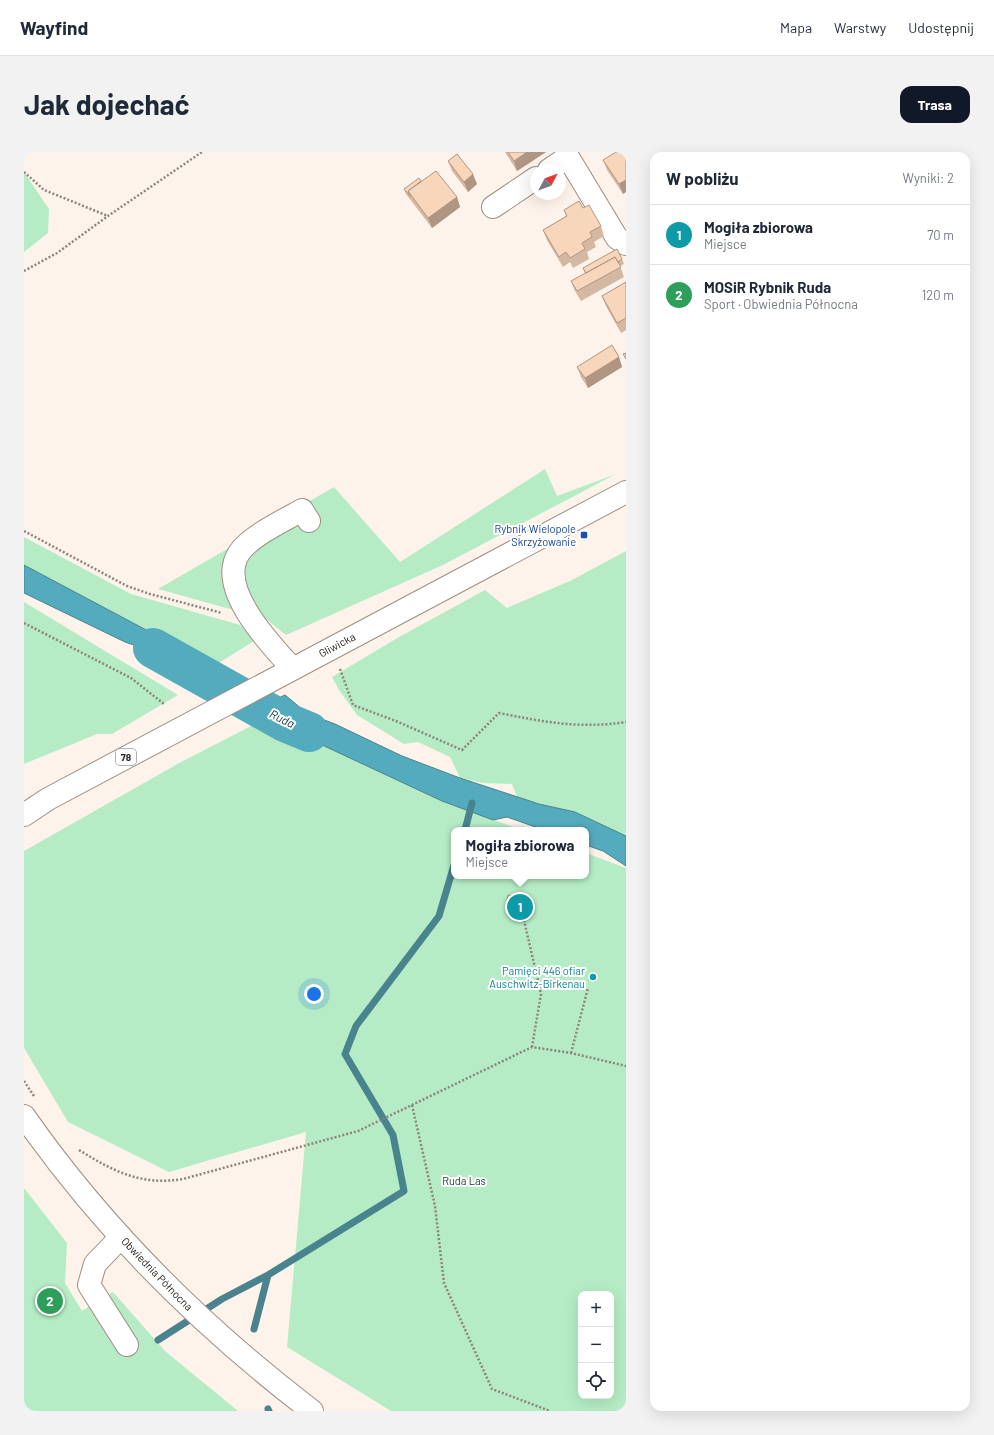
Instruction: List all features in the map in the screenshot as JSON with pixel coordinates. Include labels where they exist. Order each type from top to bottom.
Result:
[{"type":"main road","points":[[558,164],[568,158],[617,238],[626,244]]},
{"type":"main road","points":[[493,207],[530,182]]},
{"type":"main road","name":"Gliwicka","points":[[24,815],[48,799],[204,715],[626,492]]},
{"type":"main road","points":[[292,668],[272,646],[242,604],[236,587],[235,566],[239,553],[256,537],[302,510],[309,521]]},
{"type":"main road","name":"Gliwicka","points":[[24,807],[48,799]]},
{"type":"main road","name":"Obwiednia Północna","points":[[31,1108],[59,1164],[121,1237],[175,1294],[205,1322],[258,1369],[312,1411]]},
{"type":"main road","points":[[121,1237],[95,1264],[89,1285],[127,1345]]},
{"type":"path","points":[[24,271],[57,253],[108,216],[202,152]]},
{"type":"path","points":[[24,172],[44,190],[108,216]]},
{"type":"path","points":[[24,531],[127,586],[150,594],[254,621]]},
{"type":"path","points":[[24,623],[131,678],[164,704]]},
{"type":"path","points":[[338,663],[353,705],[396,721],[462,750],[499,713],[556,724],[608,725],[626,722]]},
{"type":"path","points":[[523,916],[541,994],[532,1047]]},
{"type":"path","points":[[571,1053],[588,988]]},
{"type":"path","points":[[76,1149],[108,1168],[127,1176],[145,1180],[170,1181],[190,1177],[358,1131],[532,1047],[571,1053],[626,1066]]},
{"type":"path","points":[[24,1081],[31,1108]]},
{"type":"path","points":[[412,1105],[435,1206],[444,1283],[492,1389],[550,1411]]},
{"type":"green space","points":[[24,172],[49,209],[48,233],[24,252]]},
{"type":"green space","points":[[545,469],[557,496],[616,474],[443,565],[286,635],[266,619],[158,589],[334,487],[400,562]]},
{"type":"green space","points":[[24,537],[131,594],[240,625],[254,641],[214,666],[24,565]]},
{"type":"green space","points":[[626,551],[626,836],[575,812],[539,804],[517,797],[512,784],[483,783],[460,778],[450,757],[418,742],[404,744],[357,715],[339,690],[332,677],[399,637],[485,590],[507,608],[572,580]]},
{"type":"green space","points":[[24,602],[178,695],[112,734],[97,734],[24,764]]},
{"type":"green space","name":"Ruda Las","points":[[265,719],[442,801],[514,827],[451,827],[451,879],[589,879],[589,854],[626,868],[626,1411],[391,1411],[287,1347],[306,1132],[169,1172],[68,1122],[24,1048],[24,851],[181,762]]},
{"type":"green space","points":[[24,1188],[67,1243],[65,1283],[82,1311],[113,1292],[165,1351],[238,1411],[24,1411]]},
{"type":"water","points":[[24,565],[214,666],[184,684],[171,666],[145,649],[125,642],[24,593]]},
{"type":"water","points":[[285,695],[308,714],[335,724],[402,756],[460,778],[539,804],[575,812],[626,836],[626,866],[603,851],[589,846],[589,827],[535,827],[507,817],[493,820],[442,801],[322,745],[243,715]]},
{"type":"building","points":[[508,152],[527,152],[514,161]]},
{"type":"building","points":[[616,152],[626,152],[626,180],[619,184],[603,160]]},
{"type":"building","points":[[457,154],[473,174],[464,182],[448,161]]},
{"type":"building","points":[[436,171],[457,197],[428,218],[408,191]]},
{"type":"building","points":[[419,178],[421,181],[408,191],[410,196],[404,189]]},
{"type":"building","points":[[579,201],[583,208],[589,205],[601,226],[590,232],[592,237],[582,243],[585,249],[570,258],[566,252],[559,257],[543,230],[567,216],[564,210]]},
{"type":"building","points":[[617,249],[622,259],[618,262],[615,257],[586,273],[583,268]]},
{"type":"building","points":[[615,257],[621,267],[577,291],[571,281]]},
{"type":"building","points":[[626,282],[626,318],[617,323],[602,296]]},
{"type":"building","points":[[612,345],[619,357],[585,378],[577,367]]},
{"type":"building","points":[[508,895],[529,899],[528,908],[506,904]]},
{"type":"waterway","name":"Ruda","points":[[153,648],[285,722],[309,732]]},
{"type":"waterway","points":[[466,827],[472,803]]},
{"type":"waterway","points":[[158,1340],[222,1299],[268,1275],[404,1191],[393,1135],[345,1054],[356,1026],[439,916],[451,875]]},
{"type":"waterway","points":[[254,1329],[268,1275]]},
{"type":"place","name":"Rybnik Wielopole Skrzyżowanie","points":[[584,535]]},
{"type":"place","name":"Mogiła zbiorowa","points":[[520,907]]},
{"type":"place","name":"Pamięci 446 ofiar Auschwitz-Birkenau","points":[[593,977]]},
{"type":"place","name":"MOSiR Rybnik Ruda","points":[[50,1301]]}]
